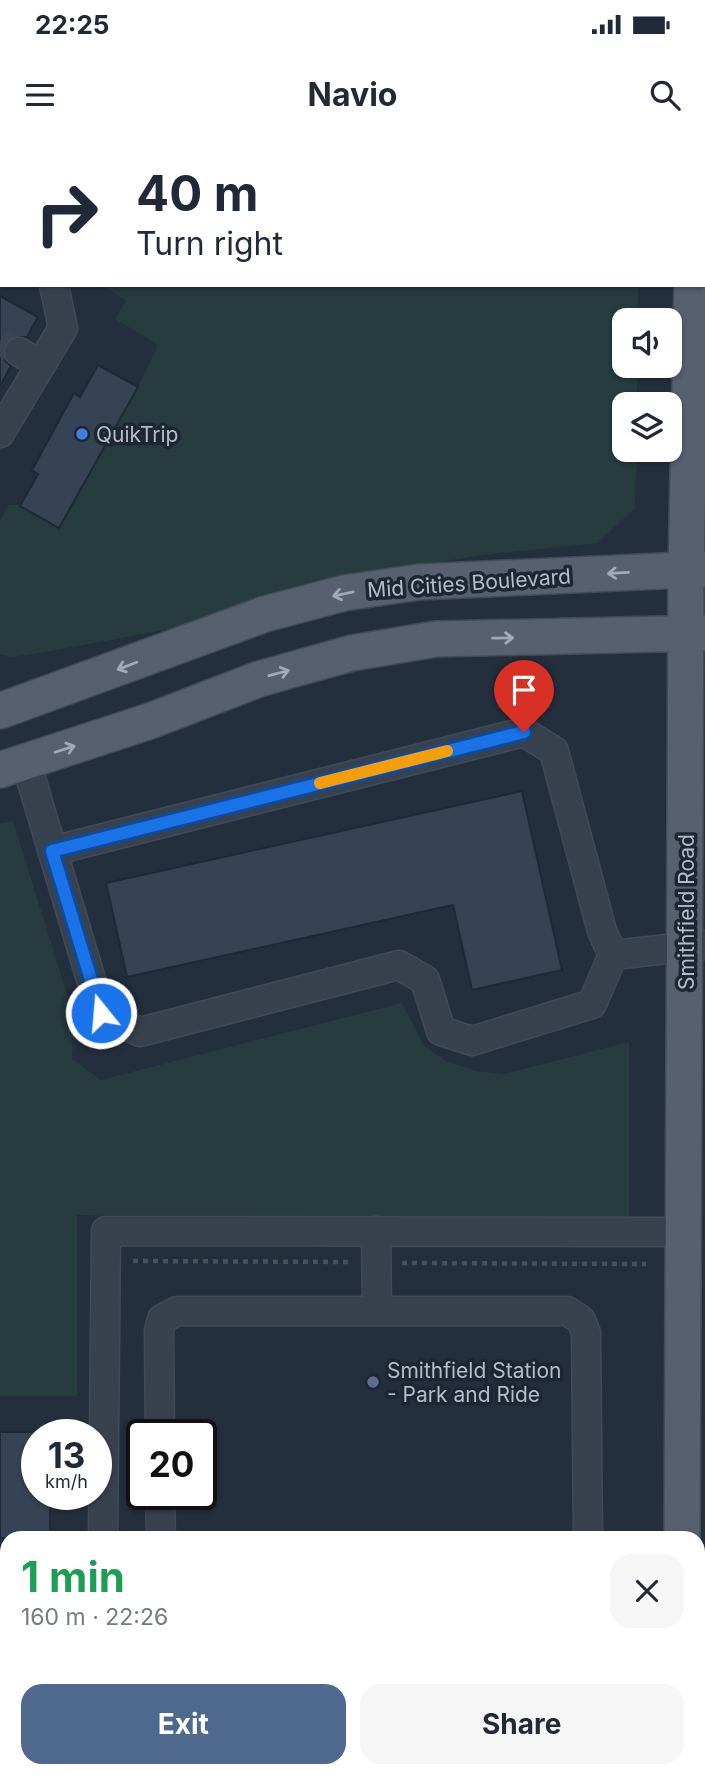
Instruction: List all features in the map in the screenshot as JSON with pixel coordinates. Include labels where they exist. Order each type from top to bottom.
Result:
[{"type":"main road","name":"Smithfield Road","points":[[682,1531],[684,1232],[696,945],[696,569],[692,287]]},
{"type":"main road","name":"Mid Cities Boulevard","points":[[0,711],[265,614],[344,593],[419,582],[696,569]]},
{"type":"main road","points":[[13,766],[150,721],[258,679],[352,653],[436,639],[696,633]]},
{"type":"lane","points":[[0,433],[8,402],[30,359],[63,328],[54,287]]},
{"type":"lane","points":[[13,766],[52,851],[101,1013],[140,1032],[399,965],[425,980],[441,1031],[472,1041],[592,1004],[612,955],[602,931],[554,751],[524,732],[52,851]]},
{"type":"lane","points":[[612,955],[696,945]]},
{"type":"lane","points":[[103,1531],[106,1231],[684,1232]]},
{"type":"lane","points":[[376,1231],[377,1310]]},
{"type":"lane","points":[[160,1419],[159,1331],[162,1319],[177,1311],[567,1311],[581,1320],[586,1333],[588,1531]]},
{"type":"lane","points":[[160,1510],[161,1531]]},
{"type":"green space","points":[[104,287],[638,287],[638,308],[612,308],[612,378],[637,378],[637,392],[612,392],[612,462],[637,462],[635,508],[598,543],[481,555],[387,571],[175,628],[40,653],[11,657],[0,654],[0,520],[9,505],[20,505],[58,527],[138,387],[158,345],[115,319],[126,300]]},
{"type":"green space","points":[[13,821],[73,1014],[72,1059],[101,1080],[402,1003],[424,1046],[446,1061],[476,1071],[504,1074],[629,1042],[629,1218],[77,1215],[77,1396],[0,1396],[0,823]]},
{"type":"building","points":[[0,296],[38,317],[27,337],[11,337],[4,344],[4,360],[11,366],[0,386]]},
{"type":"building","name":"QuikTrip","points":[[98,365],[138,387],[59,528],[20,506],[38,474],[32,470],[74,393],[80,397]]},
{"type":"building","points":[[522,791],[562,970],[472,990],[453,905],[127,977],[106,883]]},
{"type":"building","points":[[0,1432],[21,1432],[21,1510],[50,1510],[50,1531],[0,1531]]},
{"type":"tunnel","points":[[0,341],[19,352]]},
{"type":"slow traffic","points":[[320,783],[447,751]]},
{"type":"place","name":"QuikTrip","points":[[82,434]]},
{"type":"place","name":"Smithfield Station - Park and Ride","points":[[373,1382]]},
{"type":"route","points":[[101,1013],[52,851],[524,732]]}]
